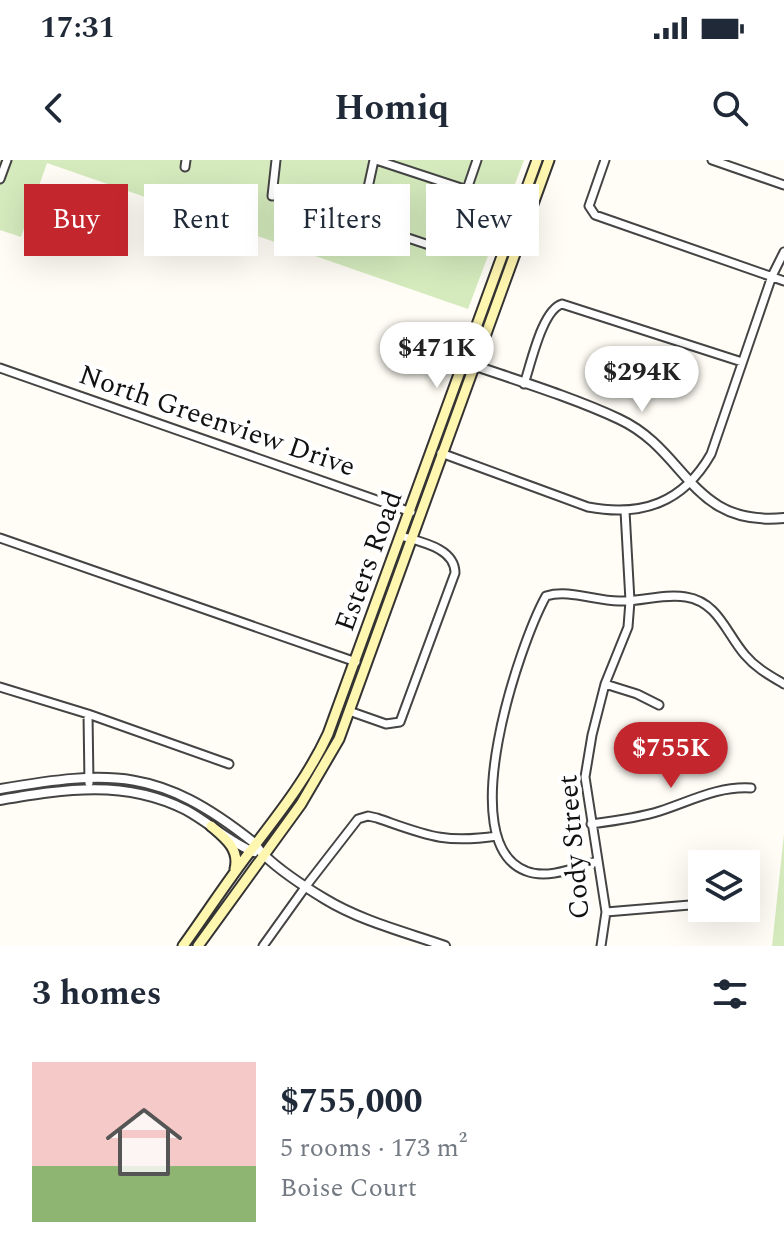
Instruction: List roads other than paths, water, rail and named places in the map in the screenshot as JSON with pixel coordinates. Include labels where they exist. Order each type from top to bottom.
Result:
[{"type":"main road","name":"Esters Road","points":[[528,184],[537,160]]},
{"type":"main road","name":"Esters Road","points":[[539,188],[549,160]]},
{"type":"main road","name":"Esters Road","points":[[469,364],[503,256]]},
{"type":"main road","name":"Esters Road","points":[[198,946],[314,785],[339,739],[406,538],[469,364],[513,256]]},
{"type":"main road","name":"Esters Road","points":[[183,946],[315,762],[406,538]]},
{"type":"main road","points":[[211,826],[225,838],[237,856],[234,874]]},
{"type":"main road","points":[[195,929],[205,936]]},
{"type":"street","points":[[0,179],[7,160]]},
{"type":"street","points":[[272,196],[276,160]]},
{"type":"street","points":[[426,244],[375,227],[364,219],[375,160],[451,184]]},
{"type":"street","points":[[469,184],[477,160]]},
{"type":"street","points":[[605,160],[589,206],[595,215],[784,281]]},
{"type":"street","points":[[712,160],[784,185]]},
{"type":"street","points":[[437,452],[588,507],[625,511],[660,503],[675,495],[702,470],[711,454],[772,276],[784,252]]},
{"type":"street","points":[[524,384],[547,316],[555,306],[562,304],[742,362]]},
{"type":"street","points":[[469,364],[619,419],[638,430],[708,499],[730,513],[746,518],[784,518]]},
{"type":"street","name":"North Greenview Drive","points":[[0,368],[415,513]]},
{"type":"street","name":"Cody Street","points":[[601,946],[606,912],[585,777],[605,684],[628,627],[630,601],[625,511]]},
{"type":"street","points":[[0,538],[366,665]]},
{"type":"street","points":[[349,711],[386,724],[400,722],[455,573],[456,566],[448,554],[406,538]]},
{"type":"street","points":[[598,861],[550,874],[536,874],[512,864],[503,853],[497,836],[493,773],[502,717],[546,596],[562,593],[598,600],[630,601],[686,597],[708,605],[747,657],[762,671],[784,684]]},
{"type":"street","points":[[605,684],[659,705]]},
{"type":"street","points":[[0,687],[88,714],[229,764]]},
{"type":"street","points":[[88,714],[89,787]]},
{"type":"street","points":[[0,789],[89,776],[134,780],[180,794],[216,816],[253,848]]},
{"type":"street","points":[[0,800],[89,787],[117,788],[154,796],[190,812],[253,848],[324,899],[355,915],[445,946]]},
{"type":"street","points":[[591,824],[657,812],[732,787],[751,788]]},
{"type":"street","points":[[263,946],[358,819],[368,816],[444,840],[497,836]]},
{"type":"street","points":[[606,912],[688,905]]}]
